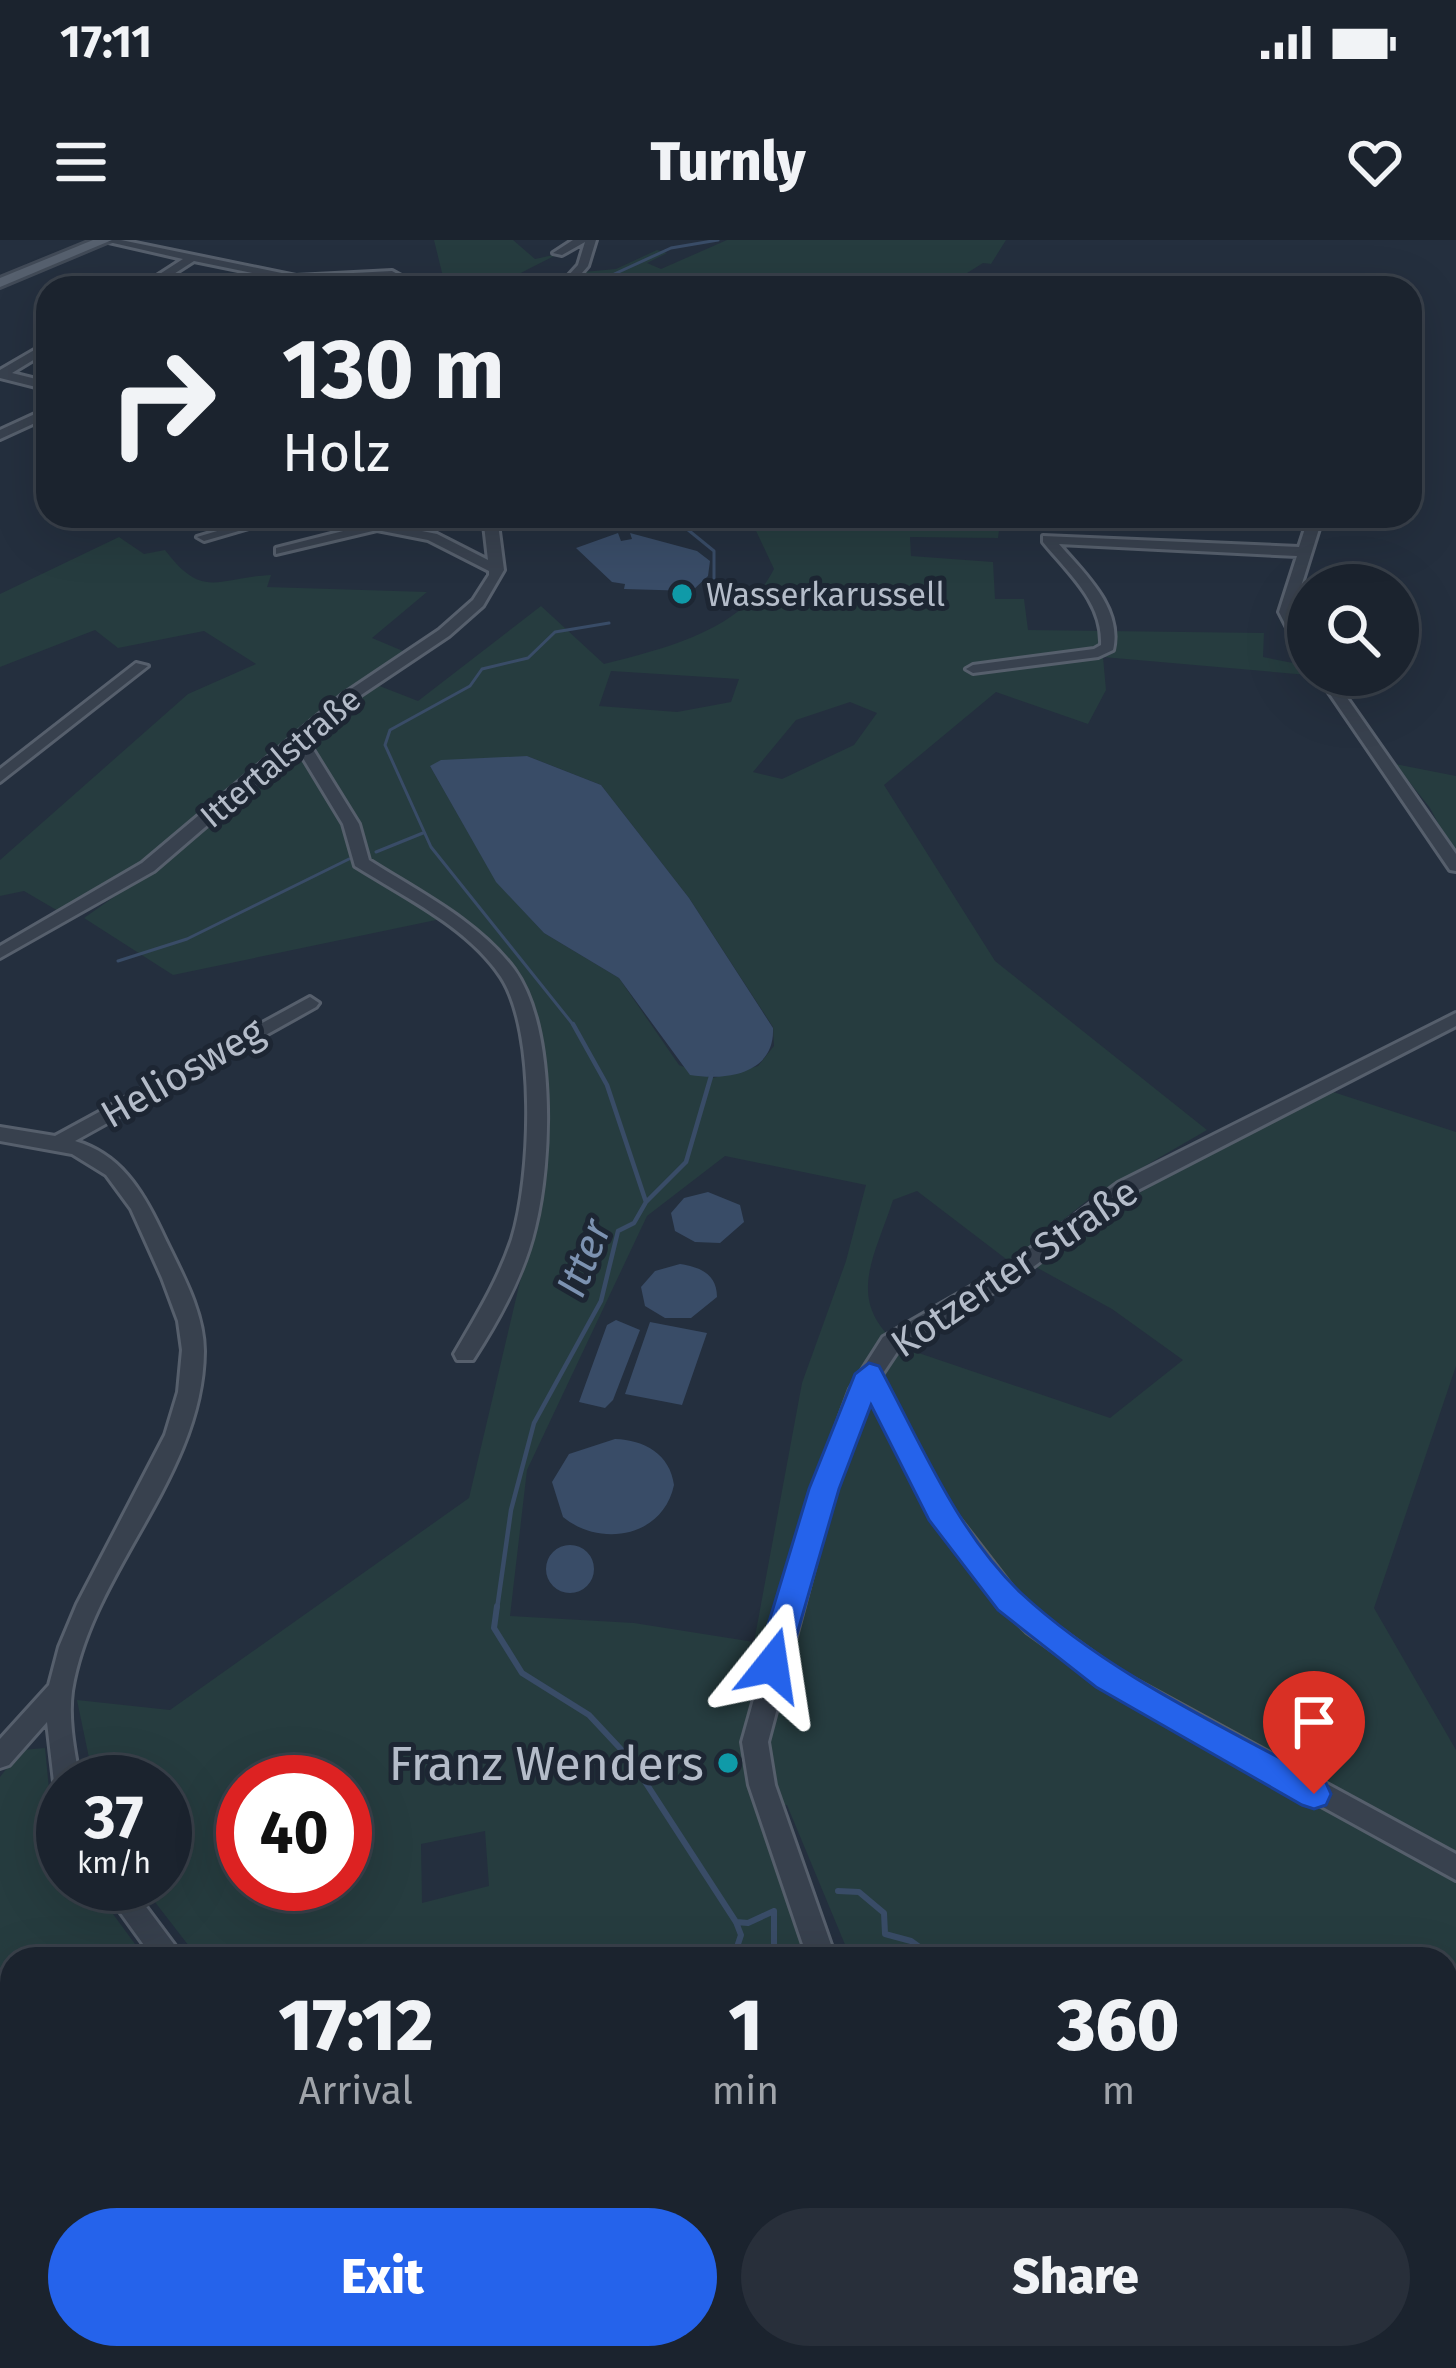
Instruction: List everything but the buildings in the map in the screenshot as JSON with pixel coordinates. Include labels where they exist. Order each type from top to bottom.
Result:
[{"type":"main road","points":[[0,283],[105,240]]},
{"type":"street","points":[[105,240],[253,276]]},
{"type":"street","points":[[558,253],[581,240]]},
{"type":"street","points":[[574,276],[584,266],[591,240]]},
{"type":"street","points":[[164,276],[192,259]]},
{"type":"street","points":[[1,374],[36,353]]},
{"type":"street","points":[[1,374],[36,383]]},
{"type":"street","points":[[0,435],[36,418]]},
{"type":"street","points":[[204,537],[238,528]]},
{"type":"street","points":[[281,551],[371,528]]},
{"type":"street","points":[[389,528],[432,537],[496,570]]},
{"type":"street","points":[[491,528],[496,570]]},
{"type":"street","points":[[1303,564],[1313,528]]},
{"type":"street","points":[[974,669],[1099,653],[1108,647],[1112,629],[1099,604],[1048,539],[1305,559]]},
{"type":"street","name":"Ittertalstraße","points":[[0,953],[148,867],[347,698],[468,613],[489,590],[496,570]]},
{"type":"street","points":[[0,777],[141,666]]},
{"type":"street","points":[[1339,696],[1456,866]]},
{"type":"street","points":[[299,740],[351,824],[362,862],[454,919],[516,987],[530,1047],[534,1105],[530,1203],[525,1231],[465,1354]]},
{"type":"street","name":"Heliosweg","points":[[55,1144],[310,1003]]},
{"type":"street","name":"Kotzerter Straße","points":[[818,1947],[762,1785],[755,1742],[810,1533],[869,1374],[891,1343],[1013,1271],[1126,1188],[1456,1019]]},
{"type":"street","points":[[0,1134],[92,1155],[130,1183],[182,1305],[193,1350],[189,1392],[177,1431],[82,1616],[61,1690],[65,1755]]},
{"type":"street","points":[[869,1374],[940,1511],[1009,1600],[1052,1638],[1108,1677],[1276,1774],[1456,1868]]},
{"type":"street","points":[[0,1756],[61,1690]]},
{"type":"street","points":[[134,1911],[162,1947]]},
{"type":"green space","points":[[434,240],[513,240],[535,259],[558,254],[515,276],[443,276]]},
{"type":"green space","points":[[727,240],[1006,240],[991,264],[983,263],[962,276],[580,276],[616,269],[657,250],[667,253],[647,263],[661,269]]},
{"type":"green space","points":[[755,528],[999,528],[998,538],[910,537],[911,556],[993,562],[995,599],[1024,599],[1028,630],[1264,633],[1263,657],[1287,662],[1287,673],[1103,657],[1106,690],[1088,724],[996,692],[884,785],[995,961],[1207,1130],[1093,1196],[1010,1262],[917,1191],[893,1200],[872,1260],[868,1296],[884,1330],[901,1347],[1110,1418],[1183,1360],[1112,1309],[1034,1266],[1140,1193],[1327,1090],[1456,1132],[1456,1366],[1374,1608],[1456,1750],[1456,1947],[846,1947],[787,1805],[760,1810],[808,1947],[190,1947],[162,1911],[192,1911],[192,1755],[88,1755],[77,1700],[170,1710],[469,1498],[534,1222],[533,1015],[490,946],[460,915],[173,975],[84,918],[182,849],[377,685],[418,701],[541,606],[604,664],[677,643],[743,607],[774,569]],"holes":[[[611,671],[739,679],[731,702],[677,712],[599,706]],[[850,702],[877,713],[854,745],[782,779],[753,772],[796,720]],[[527,756],[601,785],[689,898],[773,1027],[774,1046],[758,1066],[713,1078],[679,1065],[619,978],[544,933],[496,881],[430,766]],[[725,1156],[866,1185],[846,1261],[802,1383],[754,1642],[634,1623],[510,1616],[527,1470],[647,1216]],[[485,1831],[489,1886],[422,1903],[421,1844]]]},
{"type":"green space","points":[[119,537],[144,554],[165,550],[178,566],[201,581],[271,575],[267,587],[427,592],[372,638],[403,651],[382,670],[129,874],[65,915],[24,891],[0,896],[0,860],[188,694],[256,664],[204,631],[118,648],[95,630],[0,667],[0,594]]},
{"type":"green space","points":[[1395,764],[1456,776],[1456,857],[1430,808]]},
{"type":"green space","points":[[45,1748],[46,1755],[36,1755],[36,1911],[111,1911],[137,1947],[0,1947],[0,1777],[21,1750]]},
{"type":"water","points":[[618,533],[621,541],[632,539],[630,533],[697,551],[710,561],[708,576],[692,591],[624,589],[625,584],[612,582],[576,548]]},
{"type":"water","points":[[527,756],[601,785],[689,898],[773,1028],[772,1043],[758,1064],[733,1075],[690,1075],[619,978],[544,933],[496,882],[430,766],[441,760]]},
{"type":"water","points":[[708,1192],[740,1205],[744,1222],[720,1243],[695,1242],[675,1231],[671,1213],[684,1198]]},
{"type":"water","points":[[680,1264],[706,1273],[717,1297],[691,1318],[665,1318],[645,1306],[641,1287],[655,1271]]},
{"type":"water","points":[[616,1320],[640,1330],[613,1400],[605,1408],[579,1402],[607,1325]]},
{"type":"water","points":[[650,1322],[707,1333],[682,1405],[625,1394]]},
{"type":"water","points":[[615,1439],[636,1442],[661,1457],[674,1485],[668,1503],[644,1526],[629,1532],[612,1534],[578,1527],[563,1517],[552,1482],[569,1454]]},
{"type":"water","points":[[570,1545],[587,1552],[594,1569],[587,1586],[570,1593],[553,1586],[546,1569],[553,1552]]},
{"type":"waterway","name":"Itter","points":[[610,276],[671,248],[718,240]]},
{"type":"waterway","name":"Itter","points":[[686,528],[714,551],[714,583]]},
{"type":"waterway","name":"Itter","points":[[574,1026],[431,847],[385,745],[390,730],[470,686],[482,669],[528,658],[555,632],[609,623]]},
{"type":"waterway","points":[[376,852],[423,833]]},
{"type":"waterway","points":[[118,961],[187,939],[349,859]]},
{"type":"waterway","name":"Itter","points":[[574,1026],[607,1085],[646,1202]]},
{"type":"waterway","points":[[646,1202],[686,1162],[712,1073]]},
{"type":"waterway","name":"Itter","points":[[497,1609],[511,1510],[534,1423],[601,1301],[618,1231],[634,1223],[646,1202]]},
{"type":"waterway","name":"Itter","points":[[497,1606],[494,1628],[522,1673],[589,1715],[631,1760],[736,1922]]},
{"type":"waterway","points":[[838,1891],[859,1892],[884,1913],[885,1934],[919,1947]]},
{"type":"waterway","points":[[736,1922],[748,1923],[774,1911],[774,1947]]},
{"type":"waterway","name":"Itter","points":[[736,1922],[741,1935],[737,1947]]},
{"type":"place","name":"Wasserkarussell","points":[[682,594]]},
{"type":"place","name":"Franz Wenders","points":[[728,1763]]},
{"type":"route","points":[[772,1665],[824,1489],[869,1374],[940,1511],[1009,1600],[1068,1651],[1108,1677],[1314,1794]]}]
